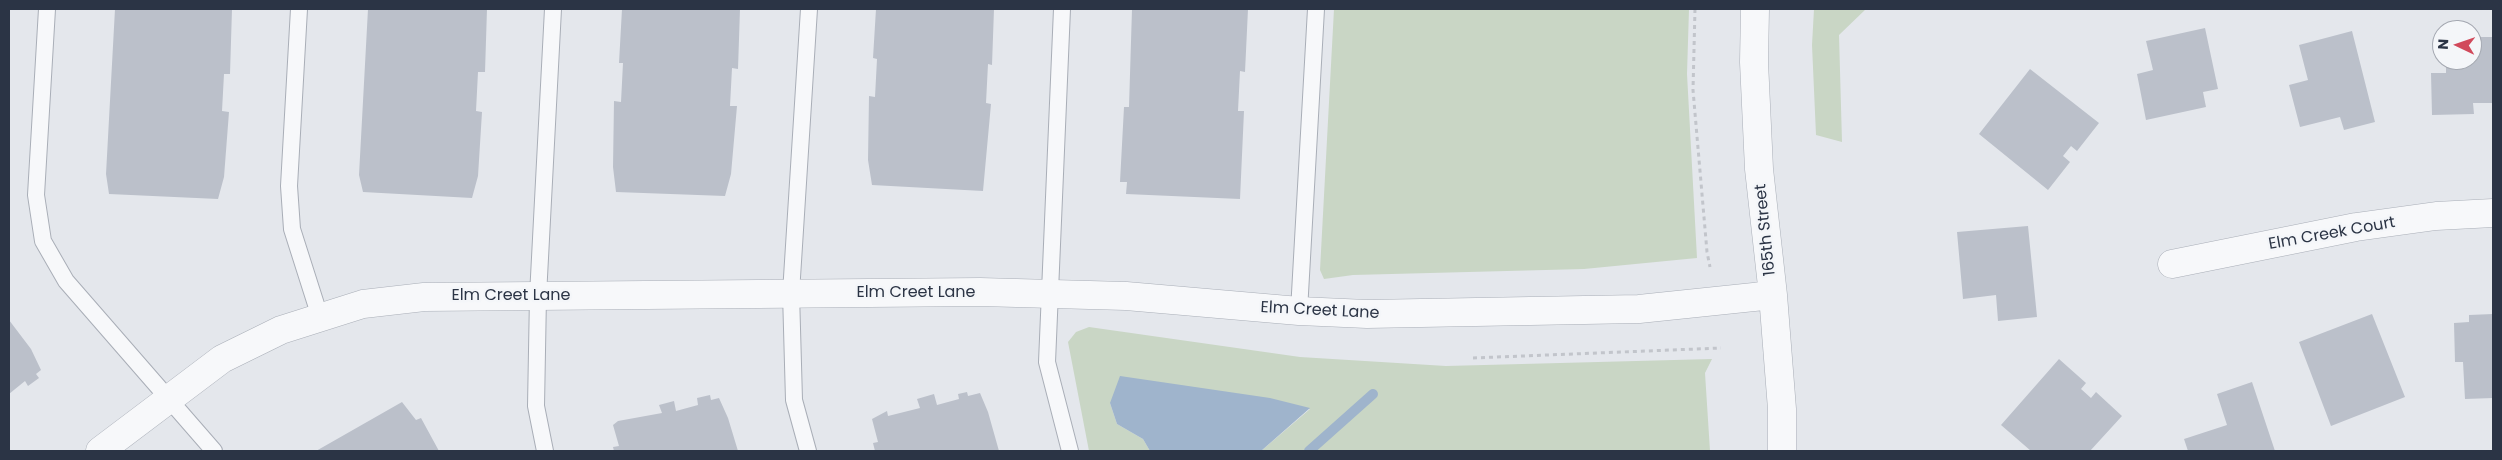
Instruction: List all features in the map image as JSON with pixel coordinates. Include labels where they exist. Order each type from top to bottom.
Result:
[{"type":"street","name":"165th Street","points":[[1755,9],[1754,62],[1759,169],[1773,295],[1782,409],[1782,451]]},
{"type":"street","name":"Elm Creek Court","points":[[2172,264],[2356,227],[2436,216],[2493,213]]},
{"type":"street","name":"Elm Creet Lane","points":[[100,451],[222,359],[281,330],[362,304],[424,297],[792,293],[1049,294],[1126,296],[1299,311],[1368,314],[1639,309],[1773,295]]},
{"type":"lane","points":[[47,9],[36,195],[44,241],[66,281],[170,398],[214,451]]},
{"type":"lane","points":[[299,9],[289,186],[292,229],[320,317]]},
{"type":"lane","points":[[545,451],[536,406],[538,296],[553,9]]},
{"type":"lane","points":[[808,451],[794,400],[792,293],[809,9]]},
{"type":"lane","points":[[1062,9],[1047,362],[1070,451]]},
{"type":"lane","points":[[1299,311],[1316,9]]},
{"type":"path","points":[[1695,9],[1693,99],[1706,252],[1710,267]]},
{"type":"path","points":[[1473,358],[1721,348]]},
{"type":"green space","points":[[1334,9],[1689,9],[1687,74],[1697,258],[1584,269],[1353,275],[1324,279],[1320,270]]},
{"type":"green space","points":[[1814,9],[1866,9],[1839,35],[1842,142],[1816,135],[1812,45]]},
{"type":"green space","points":[[1089,327],[1300,357],[1446,366],[1712,359],[1705,373],[1710,451],[1261,451],[1310,409],[1110,403],[1117,424],[1143,439],[1150,451],[1089,451],[1068,342],[1076,332]]},
{"type":"water","points":[[1120,376],[1270,398],[1310,408],[1261,451],[1150,451],[1143,439],[1117,424],[1110,403]]},
{"type":"building","points":[[115,9],[232,9],[230,74],[224,74],[222,111],[229,112],[224,177],[218,199],[109,194],[106,174]]},
{"type":"building","points":[[368,9],[487,9],[485,72],[478,72],[476,111],[482,112],[478,176],[472,198],[363,192],[359,175]]},
{"type":"building","points":[[622,9],[740,9],[738,69],[732,68],[730,106],[737,106],[731,174],[725,196],[616,192],[613,167],[614,101],[621,102],[623,63],[619,63]]},
{"type":"building","points":[[876,9],[994,9],[992,65],[988,64],[986,103],[991,104],[983,191],[872,185],[868,160],[869,96],[875,97],[877,59],[873,58]]},
{"type":"building","points":[[1132,9],[1248,9],[1245,72],[1240,71],[1238,111],[1244,111],[1240,199],[1126,194],[1127,182],[1120,182],[1124,107],[1129,107]]},
{"type":"building","points":[[2205,28],[2218,89],[2203,92],[2206,107],[2146,120],[2137,74],[2153,70],[2146,41]]},
{"type":"building","points":[[2352,31],[2375,122],[2344,130],[2340,117],[2300,127],[2289,85],[2308,80],[2299,45]]},
{"type":"building","points":[[2482,37],[2493,37],[2493,103],[2473,103],[2474,114],[2432,115],[2431,73],[2446,73],[2446,70],[2482,70]]},
{"type":"building","points":[[2030,69],[2099,123],[2077,151],[2071,146],[2063,156],[2070,162],[2048,190],[1979,134]]},
{"type":"building","points":[[2028,226],[2037,317],[1998,321],[1996,295],[1963,299],[1957,232]]},
{"type":"building","points":[[2372,314],[2405,397],[2331,426],[2299,342]]},
{"type":"building","points":[[2493,314],[2493,398],[2465,399],[2463,362],[2455,362],[2454,323],[2469,322],[2469,315]]},
{"type":"building","points":[[9,320],[31,349],[41,370],[36,374],[39,378],[28,386],[25,381],[9,394]]},
{"type":"building","points":[[2059,359],[2086,383],[2081,389],[2091,398],[2096,392],[2122,416],[2090,451],[2031,451],[2001,425]]},
{"type":"building","points":[[2252,382],[2275,451],[2188,451],[2184,439],[2227,425],[2217,394]]},
{"type":"building","points":[[967,392],[968,396],[980,393],[988,412],[999,451],[875,451],[873,443],[878,442],[872,419],[887,411],[888,416],[920,408],[917,399],[934,394],[937,405],[959,399],[958,394]]},
{"type":"building","points":[[710,395],[711,400],[719,398],[728,418],[738,451],[614,451],[613,447],[619,446],[613,425],[618,421],[662,413],[659,405],[674,401],[676,411],[698,405],[697,398]]},
{"type":"building","points":[[402,402],[416,420],[421,418],[439,451],[316,451]]},
{"type":"waterway","points":[[1309,451],[1373,394]]}]
